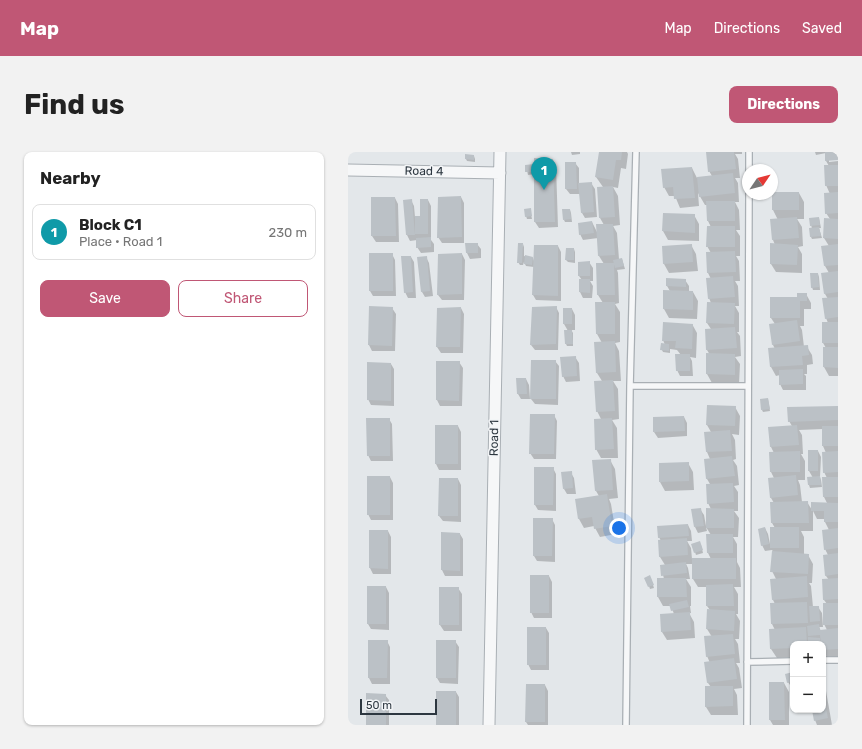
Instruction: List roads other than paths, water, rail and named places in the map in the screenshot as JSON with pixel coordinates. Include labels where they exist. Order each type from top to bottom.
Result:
[{"type":"street","name":"Road 1","points":[[489,725],[500,152]]},
{"type":"street","name":"Road 4","points":[[348,170],[500,173]]},
{"type":"lane","points":[[626,725],[630,386],[636,152]]},
{"type":"lane","points":[[749,152],[749,164]]},
{"type":"lane","points":[[747,725],[749,200]]},
{"type":"lane","points":[[630,386],[748,386]]},
{"type":"lane","points":[[826,660],[838,660]]},
{"type":"lane","points":[[747,662],[790,661]]},
{"type":"place","name":"Block C1","points":[[544,190]]}]
